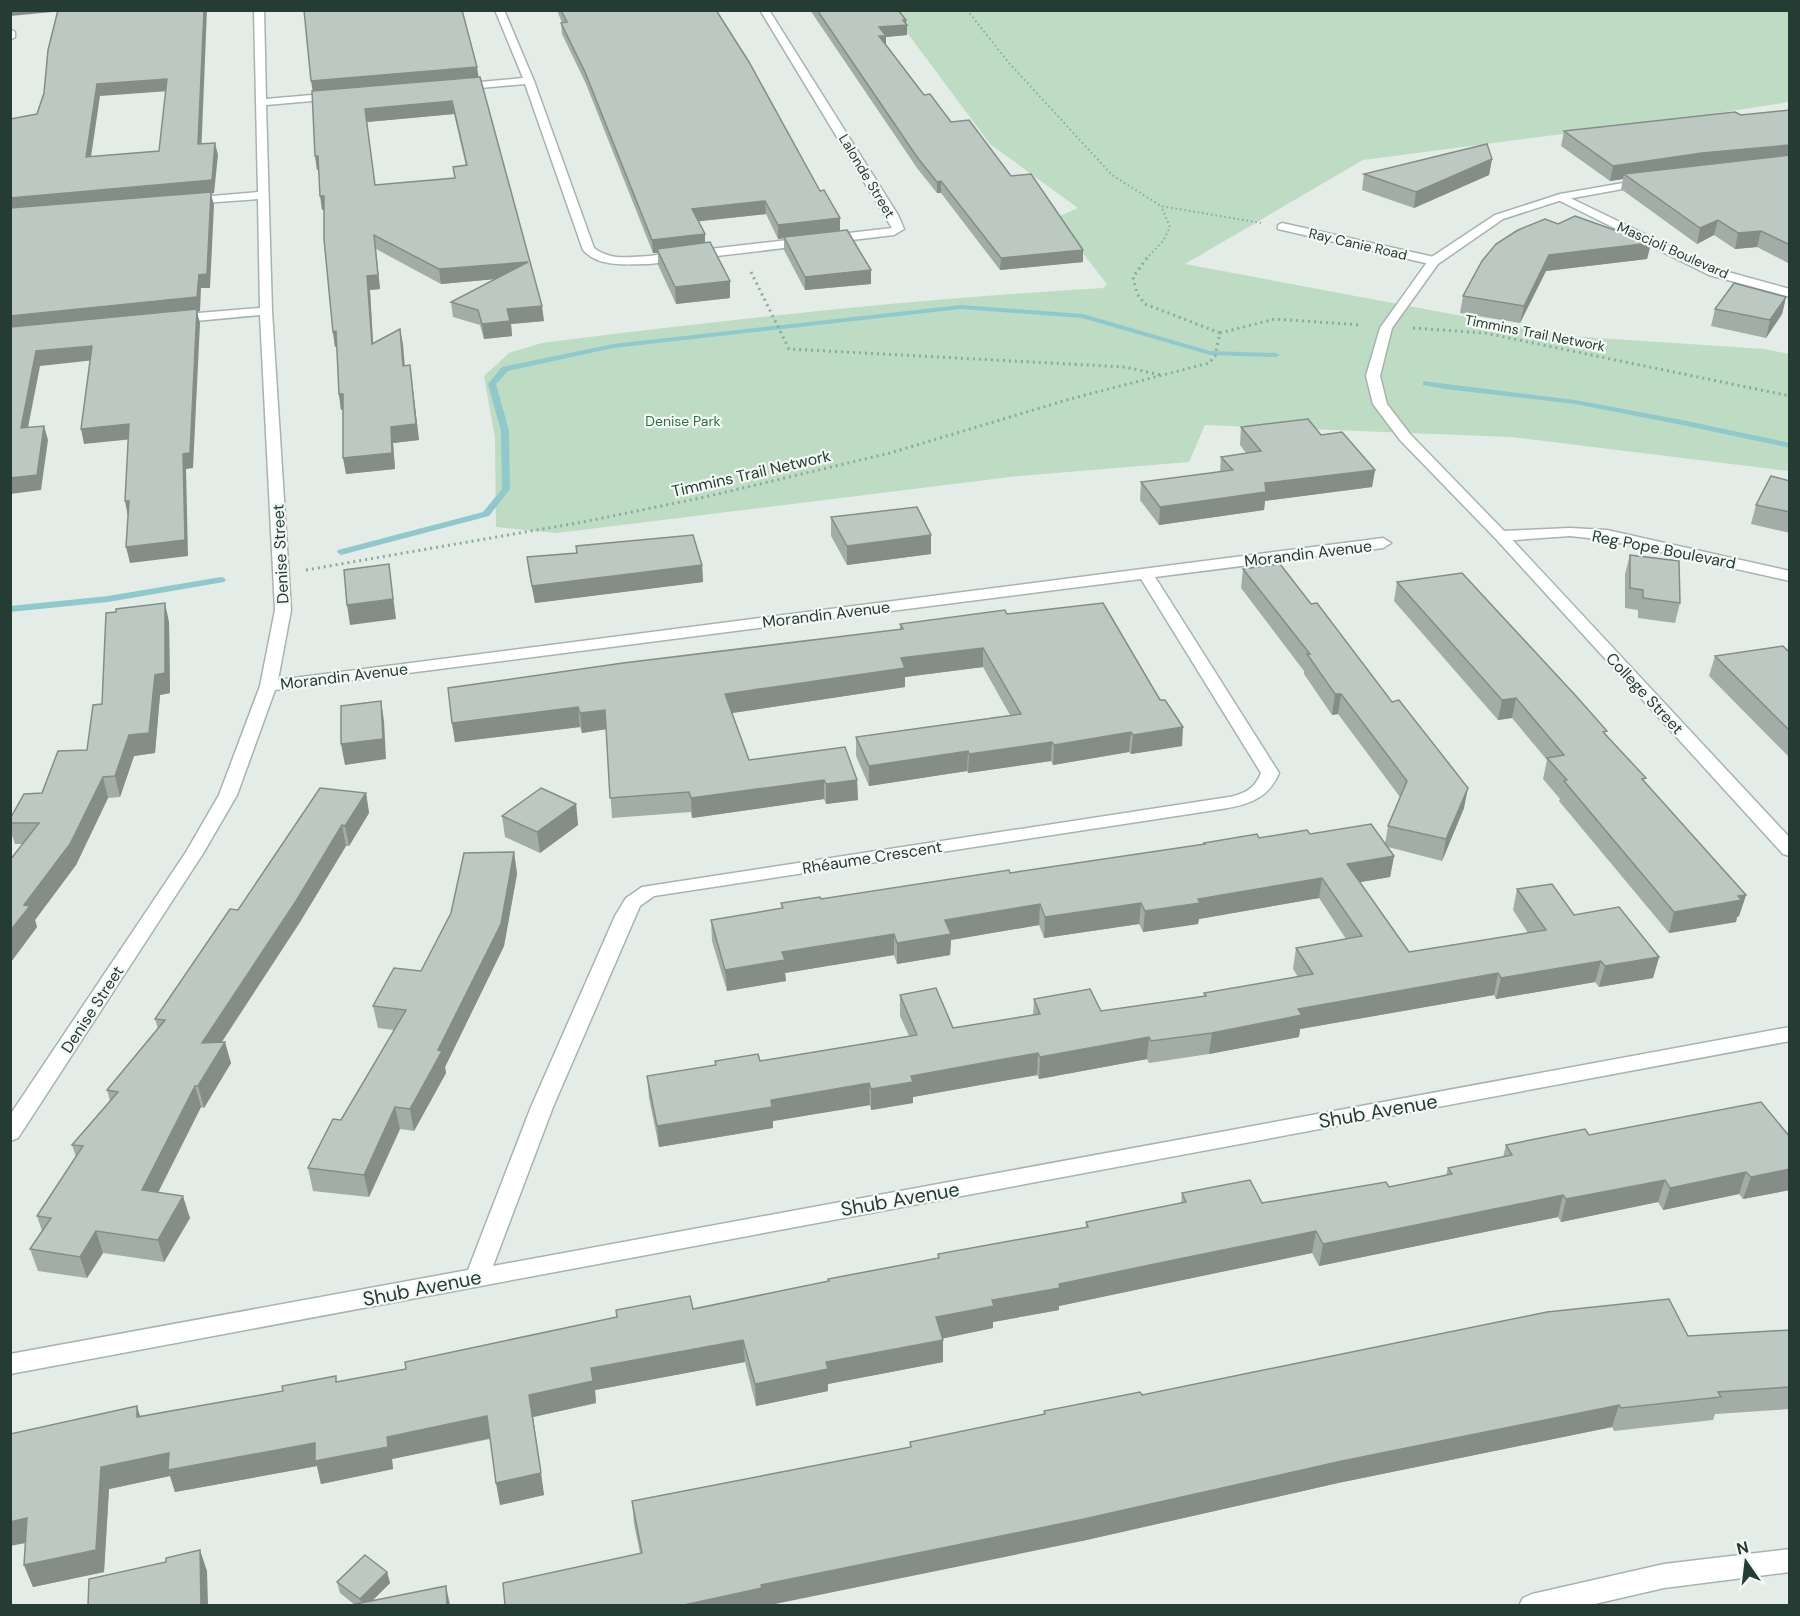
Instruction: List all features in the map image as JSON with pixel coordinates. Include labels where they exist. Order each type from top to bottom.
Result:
[{"type":"street","name":"Denise Street","points":[[10,1133],[201,843],[228,795],[268,686],[283,610],[266,311],[259,10]]},
{"type":"street","points":[[445,88],[529,81],[500,10]]},
{"type":"street","name":"Lalonde Street","points":[[529,81],[589,250],[602,259],[622,261],[884,233],[898,229],[814,87],[764,10]]},
{"type":"street","points":[[10,32],[10,37]]},
{"type":"street","points":[[262,102],[342,96]]},
{"type":"street","points":[[1386,328],[1434,261],[1499,217],[1560,197],[1657,181]]},
{"type":"street","points":[[172,203],[265,195]]},
{"type":"street","name":"Mascioli Boulevard","points":[[1560,197],[1713,272],[1790,293]]},
{"type":"street","name":"Ray Canie Road","points":[[1282,227],[1434,261]]},
{"type":"street","points":[[161,321],[266,311]]},
{"type":"street","name":"College Street","points":[[1386,328],[1373,376],[1380,404],[1405,437],[1501,536],[1790,850]]},
{"type":"street","name":"Reg Pope Boulevard","points":[[1501,536],[1570,532],[1607,535],[1790,576]]},
{"type":"street","name":"Morandin Avenue","points":[[268,686],[1383,543]]},
{"type":"street","name":"Rhéaume Crescent","points":[[477,1277],[542,1107],[625,916],[633,902],[649,891],[1209,806],[1253,797],[1266,786],[1270,773],[1146,574]]},
{"type":"street","name":"Shub Avenue","points":[[10,1364],[1790,1034]]},
{"type":"street","points":[[1532,1605],[1664,1576],[1790,1560]]},
{"type":"path","points":[[967,10],[1009,63],[1112,175],[1161,206],[1282,227]]},
{"type":"path","points":[[1161,206],[1170,226],[1167,238],[1140,265],[1133,277],[1137,294],[1145,304],[1220,333],[1215,356]]},
{"type":"path","points":[[739,249],[789,349],[1125,367],[1162,375]]},
{"type":"path","name":"Timmins Trail Network","points":[[1220,333],[1275,319],[1325,321],[1386,328],[1458,329],[1650,366],[1726,385],[1790,396]]},
{"type":"path","name":"Timmins Trail Network","points":[[281,575],[583,522],[705,497],[890,453],[1209,363],[1215,356]]},
{"type":"green space","name":"Denise Park","points":[[891,11],[1789,11],[1789,102],[1678,119],[1363,160],[1185,264],[1568,336],[1765,349],[1789,354],[1789,471],[1511,437],[1205,425],[1189,462],[1019,476],[557,533],[496,527],[495,438],[484,376],[509,353],[542,343],[682,326],[892,304],[1103,288],[1107,284],[1055,218],[1078,208],[990,144]]},
{"type":"building","points":[[58,10],[204,10],[198,144],[215,143],[212,180],[10,198],[10,119],[37,114],[44,93],[48,50]],"holes":[[[167,79],[159,151],[86,157],[97,84]]]},
{"type":"building","points":[[304,10],[462,10],[477,67],[311,81]]},
{"type":"building","points":[[561,10],[716,10],[749,62],[820,191],[824,190],[840,218],[778,225],[765,201],[692,209],[705,234],[652,240],[585,72],[561,23],[567,22]]},
{"type":"building","points":[[817,10],[898,10],[907,25],[879,27],[886,36],[879,36],[924,95],[930,94],[951,122],[969,120],[1011,176],[1031,174],[1083,250],[1001,258],[941,181],[937,182],[917,157]]},
{"type":"building","points":[[480,77],[542,306],[507,309],[510,321],[482,324],[478,310],[451,302],[528,262],[439,269],[374,235],[378,275],[367,276],[372,344],[400,329],[403,366],[410,365],[416,424],[391,427],[392,453],[343,458],[343,394],[339,394],[336,331],[333,332],[324,239],[324,196],[320,196],[318,156],[315,156],[312,91]],"holes":[[[452,101],[467,165],[453,167],[455,178],[375,185],[365,109]]]},
{"type":"building","points":[[1790,110],[1790,145],[1702,153],[1613,166],[1564,131],[1735,112],[1741,115]]},
{"type":"building","points":[[1487,144],[1492,159],[1416,192],[1364,174]]},
{"type":"building","points":[[1790,155],[1790,245],[1761,231],[1738,233],[1718,220],[1700,228],[1624,174]]},
{"type":"building","points":[[211,192],[207,274],[199,275],[197,297],[10,316],[10,208]]},
{"type":"building","points":[[1575,216],[1651,243],[1549,255],[1524,306],[1463,296],[1482,261],[1496,244],[1518,230],[1545,219],[1558,224]]},
{"type":"building","points":[[847,230],[871,270],[805,277],[784,237]]},
{"type":"building","points":[[710,242],[730,281],[675,287],[657,249]]},
{"type":"building","points":[[1734,283],[1786,297],[1770,320],[1715,309]]},
{"type":"building","points":[[197,309],[190,453],[183,454],[185,540],[126,547],[129,501],[125,501],[129,424],[81,429],[92,346],[36,351],[21,428],[44,426],[37,475],[10,478],[10,327]]},
{"type":"building","points":[[1308,419],[1321,435],[1342,432],[1375,470],[1265,483],[1266,492],[1160,507],[1141,482],[1233,470],[1221,457],[1261,451],[1241,427]]},
{"type":"building","points":[[1771,476],[1790,481],[1790,512],[1756,505]]},
{"type":"building","points":[[917,507],[931,535],[847,546],[831,517]]},
{"type":"building","points":[[693,535],[702,565],[532,586],[527,557],[577,553],[576,546]]},
{"type":"building","points":[[1630,555],[1679,561],[1680,603],[1643,598],[1643,590],[1630,588]]},
{"type":"building","points":[[389,564],[393,599],[347,605],[344,570]]},
{"type":"building","points":[[1280,564],[1311,604],[1317,603],[1392,702],[1399,700],[1468,788],[1446,839],[1388,826],[1407,781],[1341,694],[1335,694],[1307,654],[1310,654],[1243,569]]},
{"type":"building","points":[[1462,573],[1607,731],[1603,732],[1646,778],[1642,779],[1746,895],[1738,896],[1742,900],[1674,912],[1547,758],[1564,755],[1516,698],[1502,700],[1397,582]]},
{"type":"building","points":[[165,603],[165,673],[155,675],[149,733],[129,735],[115,776],[103,777],[70,844],[24,905],[30,906],[10,931],[10,860],[39,823],[10,823],[10,819],[24,794],[42,793],[58,751],[87,750],[93,705],[102,704],[106,613],[116,612],[116,609]]},
{"type":"building","points":[[1103,603],[1160,700],[1165,700],[1183,727],[1133,735],[1131,732],[1054,745],[1052,742],[969,754],[968,751],[869,766],[856,737],[1021,714],[983,648],[901,658],[905,668],[725,694],[749,760],[845,747],[857,780],[826,784],[824,780],[691,798],[689,792],[610,798],[605,710],[580,713],[578,707],[452,723],[448,688],[623,663],[903,629],[900,624],[1005,610],[1007,614]]},
{"type":"building","points":[[1783,646],[1790,653],[1790,731],[1715,656]]},
{"type":"building","points":[[381,701],[383,739],[341,744],[341,706]]},
{"type":"building","points":[[320,788],[366,793],[345,826],[342,825],[296,901],[202,1043],[225,1042],[198,1086],[195,1086],[142,1190],[183,1196],[158,1240],[96,1231],[80,1257],[30,1249],[51,1218],[37,1216],[83,1146],[72,1145],[118,1092],[107,1090],[165,1020],[155,1019],[230,909],[238,910]]},
{"type":"building","points":[[541,788],[576,804],[537,832],[502,816]]},
{"type":"building","points":[[1371,824],[1394,856],[1347,864],[1409,952],[1546,930],[1517,889],[1552,884],[1574,915],[1619,907],[1659,957],[1605,966],[1601,961],[1501,978],[1498,973],[1298,1009],[1302,1015],[1212,1033],[1151,1041],[1149,1037],[1040,1057],[1038,1053],[911,1076],[913,1082],[871,1089],[869,1083],[771,1100],[772,1107],[657,1126],[647,1076],[716,1065],[715,1061],[758,1054],[760,1061],[917,1035],[900,995],[936,988],[953,1028],[1040,1014],[1034,999],[1090,989],[1101,1011],[1206,996],[1204,993],[1313,974],[1296,948],[1362,936],[1322,878],[1198,899],[1200,903],[1145,911],[1141,903],[1045,917],[1040,904],[945,920],[951,934],[897,943],[894,934],[782,952],[785,960],[725,970],[711,920],[783,908],[781,903],[820,897],[821,899],[1009,870],[1010,873],[1257,834],[1259,838],[1307,830],[1310,834]]},
{"type":"building","points":[[514,852],[501,924],[438,1050],[442,1051],[410,1109],[395,1107],[364,1175],[308,1168],[333,1119],[341,1120],[406,1010],[373,1006],[394,968],[421,971],[451,913],[464,853]]},
{"type":"building","points":[[1761,1102],[1790,1137],[1790,1169],[1751,1177],[1746,1172],[1670,1188],[1665,1180],[1566,1199],[1563,1195],[1323,1244],[1316,1231],[1174,1260],[1059,1284],[1060,1288],[992,1300],[994,1306],[936,1317],[943,1340],[826,1362],[828,1369],[755,1384],[743,1340],[591,1368],[593,1381],[529,1395],[541,1473],[496,1483],[487,1416],[387,1437],[388,1447],[315,1461],[315,1443],[168,1470],[169,1453],[101,1467],[96,1550],[24,1565],[27,1518],[10,1522],[10,1434],[137,1406],[137,1417],[283,1391],[282,1386],[336,1376],[336,1382],[406,1369],[405,1362],[617,1317],[616,1310],[690,1296],[693,1309],[829,1281],[828,1279],[939,1258],[938,1254],[1088,1227],[1086,1222],[1186,1202],[1182,1193],[1250,1180],[1262,1203],[1386,1182],[1389,1187],[1452,1174],[1448,1168],[1512,1155],[1506,1145],[1585,1129],[1589,1135]]},
{"type":"building","points":[[1669,1299],[1688,1336],[1790,1330],[1790,1387],[1718,1392],[1721,1397],[1621,1408],[1619,1405],[1342,1461],[1084,1519],[761,1585],[762,1588],[684,1605],[505,1605],[503,1583],[642,1553],[632,1501],[911,1447],[910,1442],[1045,1414],[1044,1411],[1140,1392],[1142,1395],[1547,1312]]},
{"type":"building","points":[[200,1550],[201,1605],[88,1605],[89,1579],[166,1562],[166,1558]]},
{"type":"building","points":[[365,1555],[387,1572],[360,1599],[337,1582]]},
{"type":"building","points":[[446,1586],[447,1605],[351,1605]]},
{"type":"waterway","points":[[341,552],[486,514],[506,489],[505,431],[492,384],[505,369],[613,346],[961,307],[1083,316],[1210,353],[1276,355]]},
{"type":"waterway","points":[[1426,383],[1575,402],[1682,422],[1790,446]]},
{"type":"waterway","points":[[10,609],[108,599],[221,580]]}]
